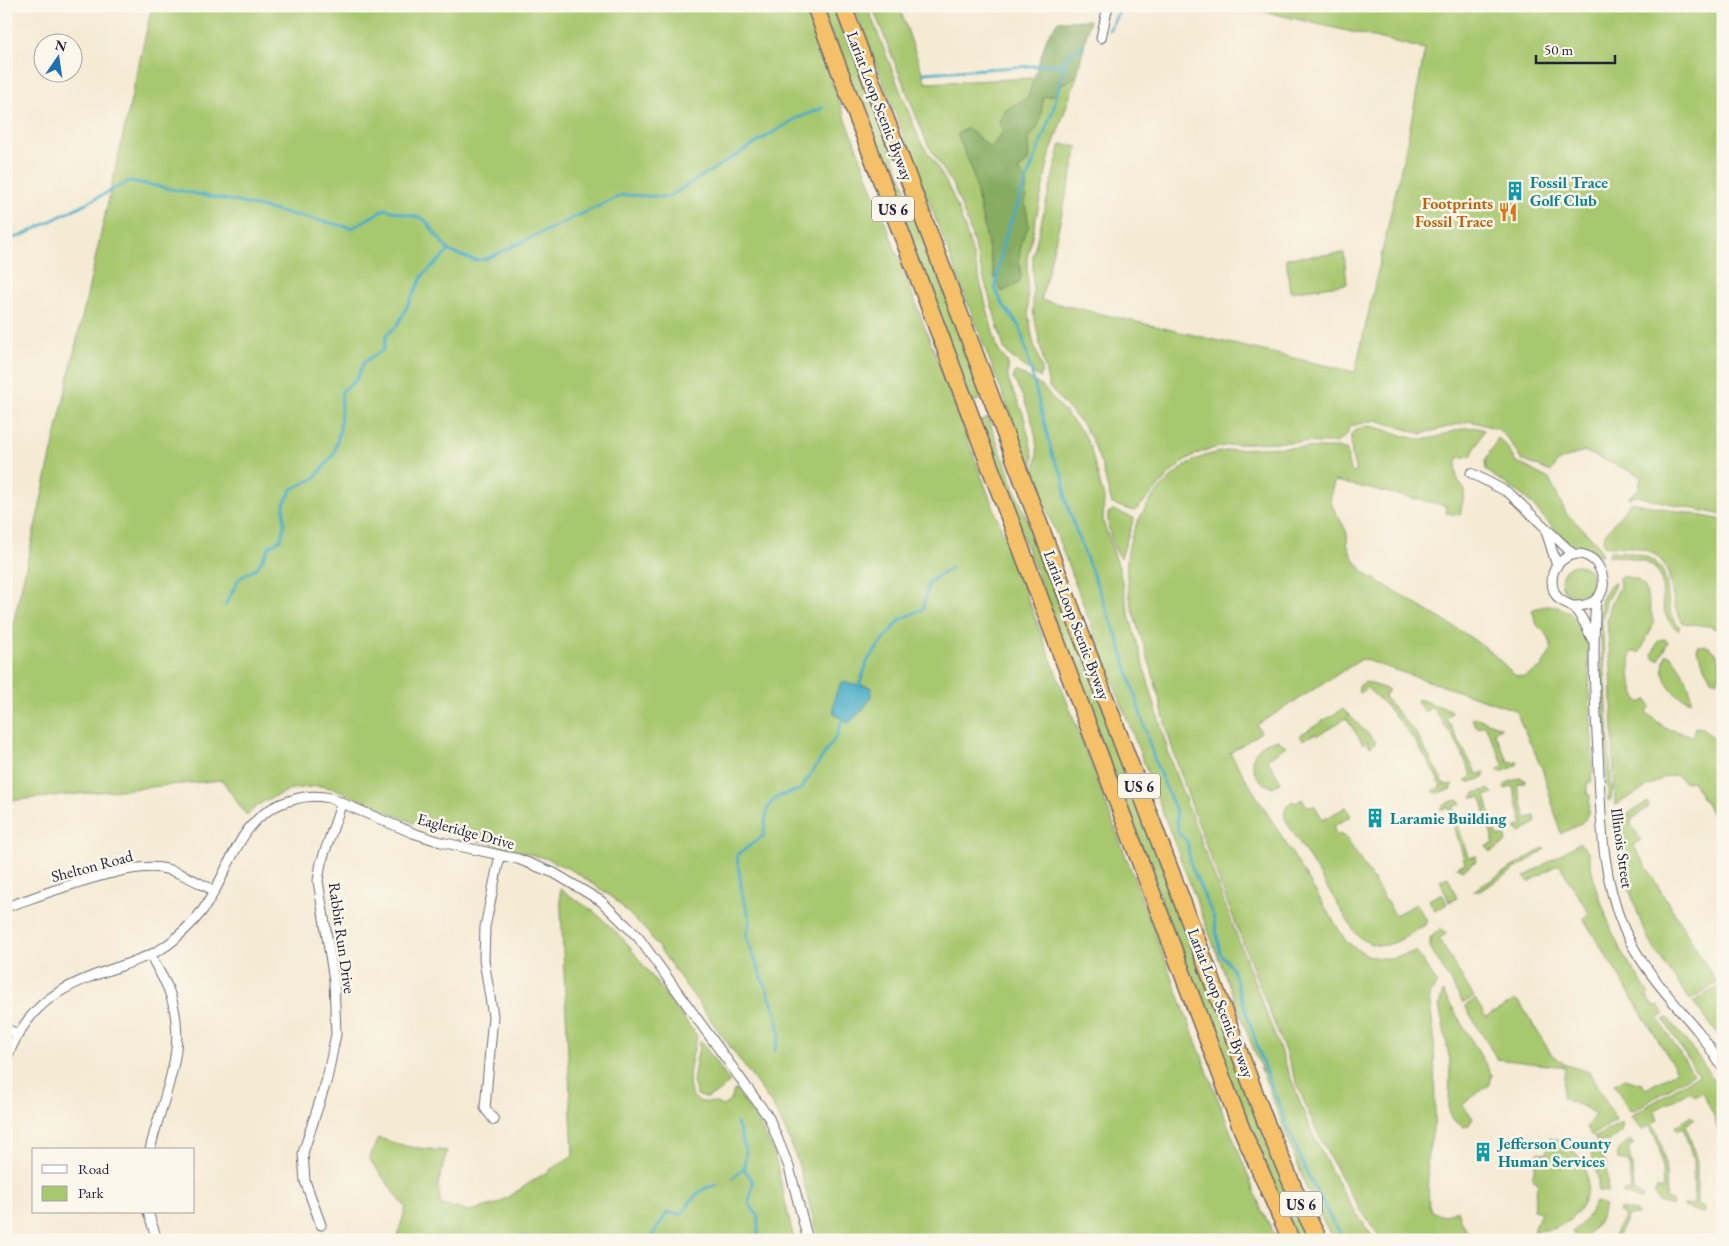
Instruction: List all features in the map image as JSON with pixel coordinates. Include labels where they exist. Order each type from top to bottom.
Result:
[{"type":"highway","name":"Lariat Loop Scenic Byway","points":[[815,6],[1242,1130],[1291,1240]]},
{"type":"highway","name":"Lariat Loop Scenic Byway","points":[[843,6],[1266,1123],[1300,1203],[1319,1240]]},
{"type":"highway","points":[[971,413],[994,405]]},
{"type":"street","points":[[1101,38],[1108,6]]},
{"type":"street","points":[[1471,473],[1509,493],[1574,555],[1590,558],[1601,568],[1604,584],[1596,599],[1589,604],[1573,606]]},
{"type":"street","points":[[1544,528],[1557,566]]},
{"type":"street","points":[[1574,555],[1562,560],[1557,566],[1552,577],[1555,592],[1559,599],[1573,606],[1584,620],[1593,642]]},
{"type":"street","name":"Illinois Street","points":[[1596,599],[1593,642],[1601,824],[1608,883],[1625,930],[1645,964],[1678,1009],[1698,1031],[1723,1068]]},
{"type":"street","name":"Eagleridge Drive","points":[[6,1060],[18,1034],[36,1010],[76,981],[151,956],[179,936],[202,911],[238,844],[251,825],[267,810],[289,801],[319,796],[342,802],[413,833],[441,842],[500,855],[554,873],[591,894],[638,937],[769,1118],[787,1160],[808,1240]]},
{"type":"street","name":"Rabbit Run Drive","points":[[322,1225],[305,1181],[303,1153],[327,1079],[336,1034],[334,980],[318,881],[321,863],[342,802]]},
{"type":"street","points":[[494,1120],[485,1108],[493,1016],[484,960],[485,926],[500,855]]},
{"type":"street","name":"Shelton Road","points":[[6,907],[76,884],[147,867],[174,871],[213,890]]},
{"type":"street","points":[[151,956],[167,986],[176,1017],[178,1043],[175,1068],[151,1148]]},
{"type":"street","points":[[6,1029],[18,1034]]},
{"type":"street","points":[[149,1214],[158,1240]]},
{"type":"green space","points":[[152,6],[803,6],[1224,1115],[1263,1213],[1278,1240],[818,1240],[795,1154],[773,1106],[648,933],[612,897],[577,873],[548,859],[414,823],[336,789],[319,786],[292,789],[264,801],[246,815],[222,780],[6,801],[6,656]]},
{"type":"green space","points":[[821,6],[837,6],[984,397],[972,403]]},
{"type":"green space","points":[[854,6],[867,6],[920,141],[952,194],[972,251],[998,350],[1008,363],[1008,380],[1023,413],[1033,455],[1033,473]]},
{"type":"green space","points":[[872,6],[898,6],[926,83],[1077,76],[1050,154],[1027,259],[1028,313],[1033,341],[1042,369],[1040,378],[1010,356],[1004,348],[969,227],[954,187],[927,143]]},
{"type":"green space","name":"Fossil Trace Golf Club","points":[[1240,6],[1723,6],[1723,515],[1635,496],[1628,498],[1639,488],[1641,476],[1584,451],[1557,462],[1551,472],[1522,460],[1508,439],[1498,429],[1470,421],[1422,434],[1376,420],[1350,426],[1346,436],[1336,443],[1281,442],[1220,447],[1203,451],[1189,458],[1167,477],[1134,511],[1112,504],[1102,466],[1091,438],[1082,424],[1049,387],[1033,311],[1033,255],[1061,144],[1078,147],[1041,300],[1355,372],[1409,133],[1425,49]]},
{"type":"green space","points":[[1090,20],[1077,76],[1061,85],[1056,94],[1043,97],[1038,125],[1033,134],[1028,138],[1029,161],[1018,170],[1027,181],[1025,203],[1029,226],[1022,240],[1019,258],[1021,277],[1019,283],[1002,292],[995,279],[972,169],[957,134],[967,128],[991,148],[1003,131],[999,121],[1005,110],[1028,97],[1047,37],[1058,21]]},
{"type":"green space","points":[[1344,253],[1347,284],[1290,292],[1286,258]]},
{"type":"green space","points":[[1016,371],[1043,387],[1083,433],[1090,447],[1104,498],[1103,521],[1119,568],[1130,618],[1171,762],[1309,1126],[1339,1185],[1375,1240],[1333,1240],[1307,1189],[1033,474],[1036,464],[1036,439],[1029,413],[1013,379]]},
{"type":"green space","points":[[988,418],[1033,536],[1053,577],[1313,1240],[1298,1240],[1264,1168],[979,422]]},
{"type":"green space","points":[[1366,426],[1423,439],[1461,429],[1476,428],[1484,430],[1471,456],[1458,458],[1457,475],[1465,490],[1460,515],[1446,513],[1447,506],[1335,481],[1331,502],[1347,532],[1347,543],[1350,552],[1364,572],[1464,633],[1490,651],[1515,675],[1524,677],[1541,668],[1552,649],[1548,636],[1537,625],[1532,610],[1552,606],[1568,612],[1580,625],[1588,643],[1593,771],[1591,782],[1587,783],[1587,794],[1590,795],[1589,805],[1584,821],[1561,834],[1542,768],[1515,710],[1362,659],[1257,725],[1261,732],[1230,753],[1346,941],[1364,953],[1379,958],[1396,957],[1416,951],[1437,983],[1429,997],[1434,1036],[1435,1120],[1427,1160],[1429,1207],[1433,1212],[1443,1216],[1457,1210],[1461,1222],[1473,1240],[1382,1240],[1350,1194],[1332,1162],[1308,1112],[1189,799],[1134,616],[1128,587],[1127,559],[1129,545],[1140,518],[1156,493],[1188,464],[1220,452],[1240,449],[1283,447],[1340,448],[1347,451],[1348,463],[1352,473],[1357,471],[1352,453],[1352,434]]},
{"type":"green space","points":[[1498,438],[1506,445],[1515,461],[1549,479],[1566,513],[1597,543],[1602,555],[1589,553],[1567,541],[1524,497],[1486,470],[1485,461]]},
{"type":"green space","points":[[1631,502],[1723,520],[1723,632],[1709,626],[1683,623],[1677,613],[1667,571],[1663,562],[1655,555],[1638,548],[1604,545],[1603,537]]},
{"type":"green space","points":[[1113,510],[1134,518],[1121,558],[1115,549],[1109,531],[1108,513]]},
{"type":"green space","points":[[1610,551],[1639,554],[1655,562],[1665,576],[1671,613],[1680,627],[1678,630],[1668,619],[1664,608],[1662,584],[1659,574],[1651,565],[1635,559],[1609,556]]},
{"type":"green space","points":[[1577,565],[1589,569],[1593,581],[1589,593],[1577,597],[1565,593],[1561,581],[1565,569]]},
{"type":"green space","points":[[1623,576],[1637,579],[1645,587],[1654,624],[1640,652],[1631,652],[1630,672],[1636,697],[1640,703],[1647,700],[1651,707],[1646,712],[1665,728],[1693,736],[1695,727],[1703,728],[1723,750],[1723,766],[1718,771],[1723,778],[1723,832],[1692,781],[1684,782],[1677,775],[1665,777],[1615,805],[1611,668],[1607,621],[1611,604],[1620,587],[1619,578]]},
{"type":"green space","points":[[1614,582],[1615,585],[1606,602],[1602,621],[1612,792],[1611,799],[1608,801],[1599,617],[1604,594]]},
{"type":"green space","points":[[1664,639],[1668,642],[1659,660],[1654,658],[1652,654],[1659,640]]},
{"type":"green space","points":[[1698,646],[1710,648],[1718,657],[1720,675],[1717,681],[1711,679],[1697,650]]},
{"type":"green space","points":[[1666,654],[1670,655],[1685,676],[1691,701],[1677,695],[1667,684],[1663,670]]},
{"type":"green space","points":[[1366,682],[1389,690],[1384,697],[1415,732],[1445,785],[1454,784],[1451,789],[1437,793],[1433,791],[1441,786],[1426,758],[1409,733],[1389,709],[1366,687],[1361,693],[1358,691],[1359,686]]},
{"type":"green space","points":[[1418,699],[1451,710],[1452,713],[1446,718],[1477,774],[1485,772],[1484,778],[1470,782],[1465,781],[1472,776],[1457,743],[1432,707],[1425,712],[1417,702]]},
{"type":"green space","points":[[1343,709],[1376,742],[1370,747],[1367,741],[1363,744],[1346,718],[1317,736],[1316,733],[1303,740],[1300,735]]},
{"type":"green space","points":[[1474,717],[1501,727],[1494,732],[1509,763],[1518,762],[1516,766],[1501,772],[1497,770],[1504,765],[1485,725],[1477,728],[1472,719]]},
{"type":"green space","points":[[1277,740],[1286,746],[1267,759],[1281,783],[1272,787],[1268,786],[1258,777],[1252,761],[1255,752],[1261,746]]},
{"type":"green space","points":[[1520,778],[1525,780],[1525,782],[1517,785],[1526,818],[1535,816],[1536,822],[1521,833],[1515,828],[1523,825],[1514,791],[1512,786],[1505,789],[1504,787],[1507,783]]},
{"type":"green space","points":[[1489,789],[1493,793],[1485,796],[1497,837],[1505,835],[1507,840],[1504,844],[1490,852],[1486,846],[1494,844],[1481,797],[1472,798],[1475,793]]},
{"type":"green space","points":[[1302,799],[1307,806],[1315,806],[1323,820],[1346,807],[1351,816],[1334,826],[1335,833],[1345,836],[1395,915],[1416,904],[1427,920],[1425,925],[1391,944],[1374,945],[1356,934],[1286,821],[1285,810],[1288,805],[1292,801],[1296,803]]},
{"type":"green space","points":[[1456,800],[1461,801],[1461,804],[1453,807],[1468,857],[1477,856],[1475,862],[1462,870],[1457,867],[1465,863],[1449,808],[1440,809],[1444,804]]},
{"type":"green space","points":[[1648,803],[1649,807],[1632,819],[1631,825],[1641,840],[1633,845],[1717,983],[1690,1000],[1655,950],[1643,928],[1622,869],[1615,821]]},
{"type":"green space","points":[[1577,844],[1581,844],[1588,851],[1595,885],[1621,951],[1649,994],[1646,996],[1655,1007],[1658,1006],[1665,1014],[1658,1019],[1693,1074],[1633,1111],[1629,1110],[1614,1084],[1624,1079],[1642,1084],[1646,1089],[1677,1071],[1583,918],[1589,913],[1559,864],[1529,882],[1524,877]]},
{"type":"green space","points":[[1545,847],[1542,852],[1480,891],[1473,891]]},
{"type":"green space","points":[[1448,877],[1457,898],[1449,902],[1440,880]]},
{"type":"green space","points":[[560,889],[596,913],[625,941],[697,1036],[691,1060],[689,1079],[692,1095],[697,1100],[722,1106],[729,1102],[735,1089],[757,1120],[774,1152],[794,1240],[396,1240],[406,1208],[369,1159],[378,1138],[409,1147],[447,1151],[438,1185],[441,1205],[470,1211],[497,1204],[573,1155]]},
{"type":"green space","points":[[1442,893],[1447,904],[1435,911],[1429,900]]},
{"type":"green space","points":[[1441,928],[1446,934],[1439,939],[1474,997],[1463,1003],[1430,947],[1430,938]]},
{"type":"green space","points":[[1719,986],[1723,992],[1723,1041],[1693,1002]]},
{"type":"green space","points":[[1443,992],[1492,1075],[1490,1084],[1462,1105],[1473,1118],[1469,1125],[1463,1127],[1451,1118],[1449,1111],[1450,1061],[1439,1005]]},
{"type":"green space","points":[[1475,999],[1486,1017],[1515,1000],[1520,1003],[1551,1054],[1566,1065],[1589,1072],[1616,1120],[1592,1136],[1586,1128],[1595,1115],[1586,1108],[1562,1098],[1565,1067],[1497,1059],[1465,1006]]},
{"type":"green space","points":[[1668,1018],[1700,1059],[1723,1096],[1723,1146],[1714,1116],[1702,1092],[1695,1096],[1691,1091],[1655,1110],[1658,1120],[1652,1124],[1663,1150],[1666,1199],[1673,1202],[1672,1206],[1660,1203],[1654,1194],[1656,1189],[1663,1189],[1657,1140],[1649,1126],[1642,1130],[1631,1116],[1698,1075],[1664,1020]]},
{"type":"green space","points":[[700,1040],[730,1082],[719,1092],[706,1098],[697,1095],[693,1081]]},
{"type":"green space","points":[[1691,1116],[1694,1119],[1686,1125],[1697,1161],[1697,1205],[1705,1208],[1703,1213],[1684,1207],[1685,1204],[1693,1205],[1693,1159],[1683,1127],[1678,1130],[1675,1127]]},
{"type":"green space","points":[[1623,1123],[1621,1132],[1608,1142],[1605,1140],[1599,1144],[1594,1138]]},
{"type":"green space","points":[[1550,1138],[1568,1147],[1581,1159],[1587,1175],[1587,1191],[1581,1206],[1570,1219],[1555,1228],[1534,1231],[1541,1212],[1533,1210],[1538,1182],[1532,1180],[1538,1152],[1546,1154]]},
{"type":"green space","points":[[1630,1140],[1634,1144],[1628,1148],[1632,1165],[1634,1192],[1642,1195],[1643,1197],[1640,1200],[1622,1193],[1624,1190],[1631,1192],[1629,1162],[1618,1160],[1618,1154],[1622,1146]]},
{"type":"green space","points":[[1598,1148],[1606,1163],[1608,1192],[1598,1191],[1598,1177],[1591,1154]]},
{"type":"green space","points":[[1595,1202],[1605,1206],[1601,1216],[1592,1230],[1578,1240],[1573,1232],[1586,1219]]},
{"type":"green space","points":[[1619,1209],[1637,1212],[1638,1215],[1628,1216],[1616,1240],[1612,1240],[1625,1215],[1618,1212]]},
{"type":"water","points":[[842,682],[872,687],[868,703],[848,723],[834,714],[835,697]]},
{"type":"waterway","points":[[1109,30],[1122,6]]},
{"type":"waterway","points":[[1084,45],[1066,57],[1053,110],[1003,243],[995,288],[1003,305],[1020,327],[1053,457],[1063,476],[1066,501],[1118,639],[1155,762],[1176,811],[1178,833],[1187,841],[1191,866],[1214,918],[1220,953],[1232,968],[1265,1070],[1305,1169],[1332,1221],[1345,1240]]},
{"type":"waterway","points":[[924,73],[1064,64]]},
{"type":"waterway","points":[[225,605],[239,579],[258,567],[269,547],[281,539],[284,528],[284,504],[292,489],[315,478],[334,454],[340,429],[342,391],[356,380],[364,362],[383,350],[387,334],[397,326],[423,275],[449,251],[474,260],[486,259],[622,195],[668,197],[795,119],[823,108]]},
{"type":"waterway","points":[[6,239],[21,236],[130,181],[233,201],[352,228],[385,209],[424,219],[449,251]]},
{"type":"waterway","points":[[859,686],[868,660],[881,643],[901,619],[923,609],[929,582],[951,568]]},
{"type":"waterway","points":[[775,1051],[780,1033],[776,1013],[746,937],[750,920],[742,893],[737,855],[764,835],[768,809],[775,799],[800,790],[836,737],[844,716]]},
{"type":"waterway","points":[[737,1123],[746,1151],[744,1168],[753,1182],[749,1203],[758,1216],[758,1240]]},
{"type":"waterway","points":[[733,1178],[744,1168]]},
{"type":"waterway","points":[[649,1240],[667,1213],[682,1214],[700,1191],[717,1185]]},
{"type":"waterway","points":[[514,1240],[526,1237],[538,1240]]},
{"type":"waterway","points":[[613,1240],[629,1240]]},
{"type":"place","name":"Fossil Trace Golf Club","points":[[1515,191]]},
{"type":"place","name":"Footprints Fossil Trace","points":[[1508,212]]},
{"type":"place","name":"Laramie Building","points":[[1375,818]]},
{"type":"place","name":"Jefferson County Human Services","points":[[1483,1152]]}]
